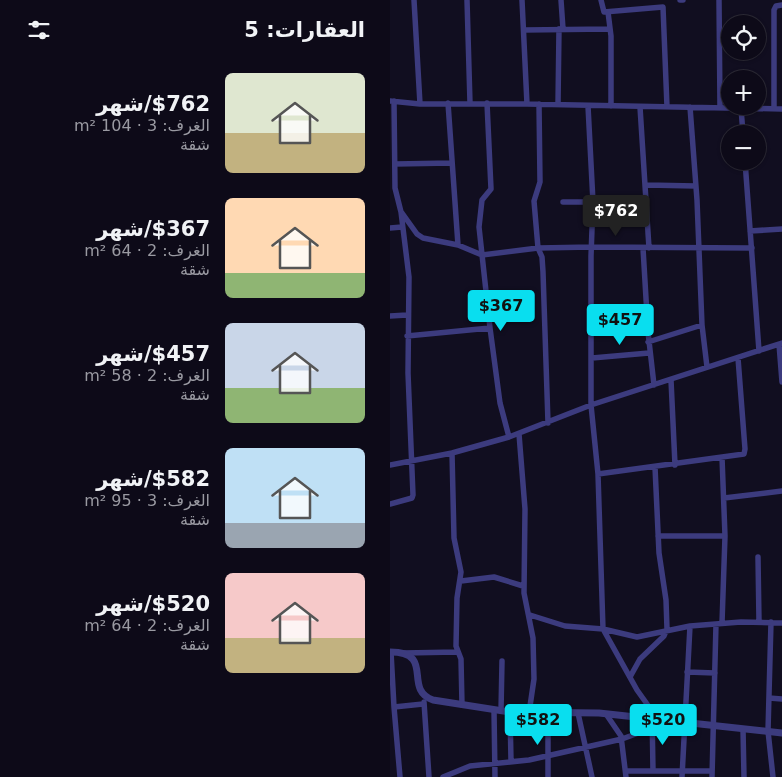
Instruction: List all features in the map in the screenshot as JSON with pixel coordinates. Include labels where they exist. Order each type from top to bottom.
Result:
[{"type":"street","points":[[414,0],[420,104]]},
{"type":"street","points":[[467,0],[470,103]]},
{"type":"street","points":[[522,0],[527,104]]},
{"type":"street","points":[[558,104],[561,0]]},
{"type":"street","points":[[601,0],[602,10],[608,12],[661,7],[664,9],[667,107]]},
{"type":"street","points":[[637,0],[638,9]]},
{"type":"street","points":[[390,504],[413,497],[407,336],[409,277],[396,188],[392,101],[420,104],[487,103],[720,108],[719,0]]},
{"type":"street","points":[[774,109],[774,10],[776,6],[782,5]]},
{"type":"street","points":[[608,12],[611,106]]},
{"type":"street","points":[[524,30],[610,29]]},
{"type":"street","points":[[448,103],[458,245]]},
{"type":"street","points":[[487,103],[491,189],[481,204],[479,227],[500,403],[509,437]]},
{"type":"street","points":[[539,104],[540,182],[534,201],[538,248],[542,257],[548,423]]},
{"type":"street","points":[[588,106],[593,202],[591,405],[598,474],[603,629],[651,708],[655,773]]},
{"type":"street","points":[[640,107],[646,185],[648,342],[654,385]]},
{"type":"street","points":[[690,107],[696,186],[702,325],[707,367]]},
{"type":"street","points":[[766,109],[782,109]]},
{"type":"street","points":[[395,164],[452,163]]},
{"type":"street","points":[[746,170],[759,351]]},
{"type":"street","points":[[646,185],[696,186]]},
{"type":"street","points":[[563,202],[593,202]]},
{"type":"street","points":[[401,212],[417,234],[423,238],[458,245],[482,255],[538,248],[752,248]]},
{"type":"street","points":[[390,228],[402,227]]},
{"type":"street","points":[[750,231],[782,229]]},
{"type":"street","points":[[390,316],[407,315]]},
{"type":"street","points":[[648,342],[702,325]]},
{"type":"street","points":[[407,336],[490,328]]},
{"type":"street","points":[[390,465],[452,453],[519,434],[591,405],[780,344],[782,382]]},
{"type":"street","points":[[592,358],[649,353]]},
{"type":"street","points":[[598,474],[655,468],[742,454],[745,451],[738,358]]},
{"type":"street","points":[[671,380],[675,465]]},
{"type":"street","points":[[519,434],[525,509],[523,586],[530,615],[534,666],[529,714]]},
{"type":"street","points":[[452,453],[454,538],[461,581],[457,598],[457,652],[461,659],[462,705]]},
{"type":"street","points":[[606,714],[622,739],[626,774],[712,774],[715,672],[725,536],[722,458]]},
{"type":"street","points":[[630,676],[640,659],[664,636],[667,629],[658,536],[655,468]]},
{"type":"street","points":[[724,498],[782,491]]},
{"type":"street","points":[[658,536],[725,536]]},
{"type":"street","points":[[758,557],[759,622]]},
{"type":"street","points":[[461,581],[494,577],[523,586]]},
{"type":"street","points":[[530,615],[565,626],[603,629],[637,637],[654,635],[667,629],[690,626],[759,622],[782,623]]},
{"type":"street","points":[[772,622],[768,731],[773,777]]},
{"type":"street","points":[[682,774],[690,626]]},
{"type":"street","points":[[400,777],[390,652],[457,652]]},
{"type":"street","points":[[404,653],[415,660],[419,687],[424,695],[434,700],[529,714],[606,714],[652,724],[713,726],[782,733]]},
{"type":"street","points":[[494,777],[502,661]]},
{"type":"street","points":[[687,672],[715,672]]},
{"type":"street","points":[[424,695],[429,777]]},
{"type":"street","points":[[769,698],[782,699]]},
{"type":"street","points":[[394,707],[424,704]]},
{"type":"street","points":[[510,712],[511,761]]},
{"type":"street","points":[[578,713],[592,777]]},
{"type":"street","points":[[548,714],[548,777]]},
{"type":"street","points":[[443,777],[459,769],[548,755],[622,739],[652,724]]},
{"type":"street","points":[[743,729],[744,777]]}]
